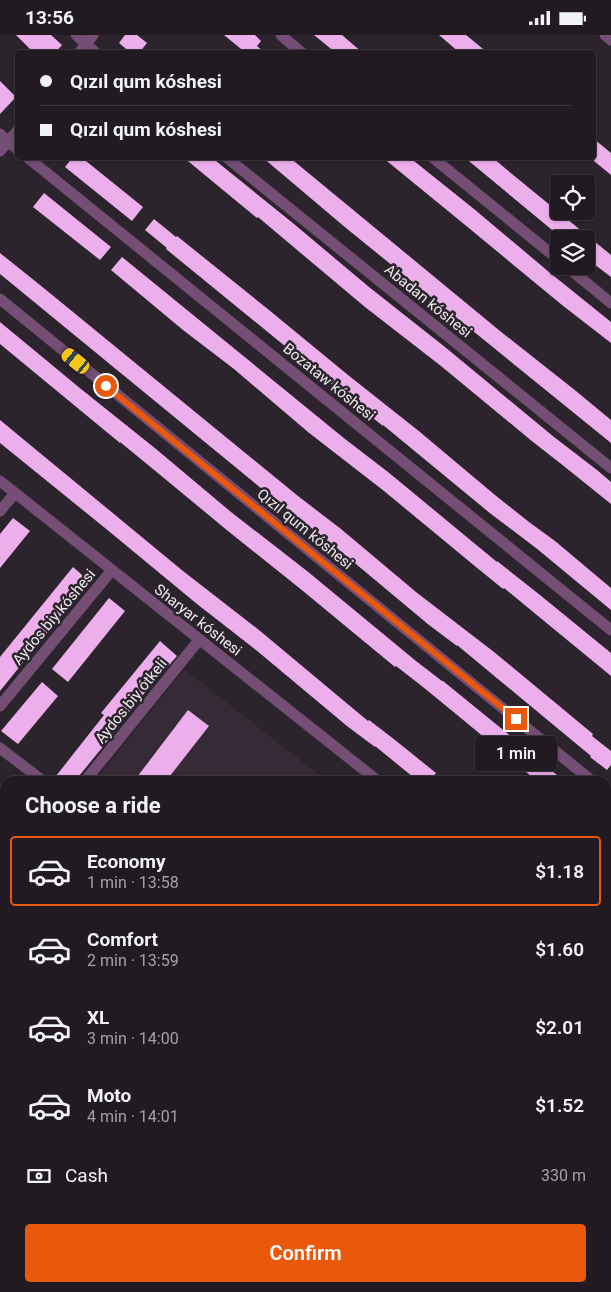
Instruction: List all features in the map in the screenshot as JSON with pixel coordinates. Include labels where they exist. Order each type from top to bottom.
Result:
[{"type":"street","points":[[76,35],[82,48],[93,35]]},
{"type":"street","points":[[281,35],[298,50]]},
{"type":"street","points":[[605,35],[611,40]]},
{"type":"street","points":[[0,151],[4,138],[15,132]]},
{"type":"street","points":[[4,138],[15,147]]},
{"type":"street","name":"Bozataw kóshesi","points":[[31,160],[611,630]]},
{"type":"street","name":"Abadan kóshesi","points":[[230,160],[611,468]]},
{"type":"street","points":[[436,160],[550,253]]},
{"type":"street","points":[[577,275],[611,303]]},
{"type":"street","name":"Qızıl qum kóshesi","points":[[0,299],[586,776]]},
{"type":"street","name":"Sharyar kóshesi","points":[[0,481],[372,776]]},
{"type":"street","points":[[0,511],[15,493]]},
{"type":"street","name":"Aydos biy kóshesi","points":[[0,706],[112,571]]},
{"type":"street","name":"Aydos biy ótkeli","points":[[89,776],[199,640]]},
{"type":"street","points":[[0,748],[36,776]]},
{"type":"shaded area","points":[[184,669],[321,776],[99,776]]},
{"type":"building","points":[[16,35],[51,35],[62,45],[58,50],[31,50]]},
{"type":"building","points":[[125,35],[137,35],[147,43],[141,50],[127,50],[119,43]]},
{"type":"building","points":[[224,35],[255,35],[261,41],[257,46],[262,50],[242,50]]},
{"type":"building","points":[[314,35],[342,35],[360,50],[332,50]]},
{"type":"building","points":[[439,35],[466,35],[484,50],[456,50]]},
{"type":"building","points":[[0,81],[15,98],[0,114]]},
{"type":"building","points":[[596,141],[611,153],[611,175],[594,161],[596,160]]},
{"type":"building","points":[[71,160],[85,160],[143,207],[132,221],[65,167]]},
{"type":"building","points":[[187,160],[215,160],[294,224],[369,287],[611,482],[611,504],[365,307],[258,217]]},
{"type":"building","points":[[266,160],[293,160],[500,331],[576,391],[611,420],[611,443],[346,228]]},
{"type":"building","points":[[386,160],[413,160],[474,209],[550,273],[550,275],[553,275],[611,322],[611,343]]},
{"type":"building","points":[[468,160],[496,160],[550,205],[550,220],[568,220],[581,230],[552,230]]},
{"type":"building","points":[[44,193],[111,247],[100,260],[33,207]]},
{"type":"building","points":[[154,219],[611,588],[611,610],[383,425],[358,406],[356,409],[333,390],[335,387],[166,249],[145,230]]},
{"type":"building","points":[[595,242],[611,255],[611,277],[595,265]]},
{"type":"building","points":[[0,253],[593,734],[592,736],[611,751],[611,765],[607,770],[457,645],[429,625],[0,274]]},
{"type":"building","points":[[122,257],[611,653],[611,676],[384,491],[308,432],[234,369],[183,330],[111,270]]},
{"type":"building","points":[[0,322],[231,512],[307,571],[558,776],[531,776],[0,344]]},
{"type":"building","points":[[0,420],[368,721],[436,773],[433,776],[412,776],[347,726],[0,443]]},
{"type":"building","points":[[13,518],[30,531],[0,568],[0,534]]},
{"type":"building","points":[[73,567],[89,581],[0,691],[0,657]]},
{"type":"building","points":[[109,598],[125,611],[68,682],[52,669]]},
{"type":"building","points":[[160,641],[177,656],[163,670],[79,776],[56,776],[104,715],[101,713]]},
{"type":"building","points":[[42,682],[58,696],[18,744],[1,731]]},
{"type":"building","points":[[188,710],[209,726],[170,776],[138,776]]},
{"type":"route","points":[[106,386],[516,719]]}]
